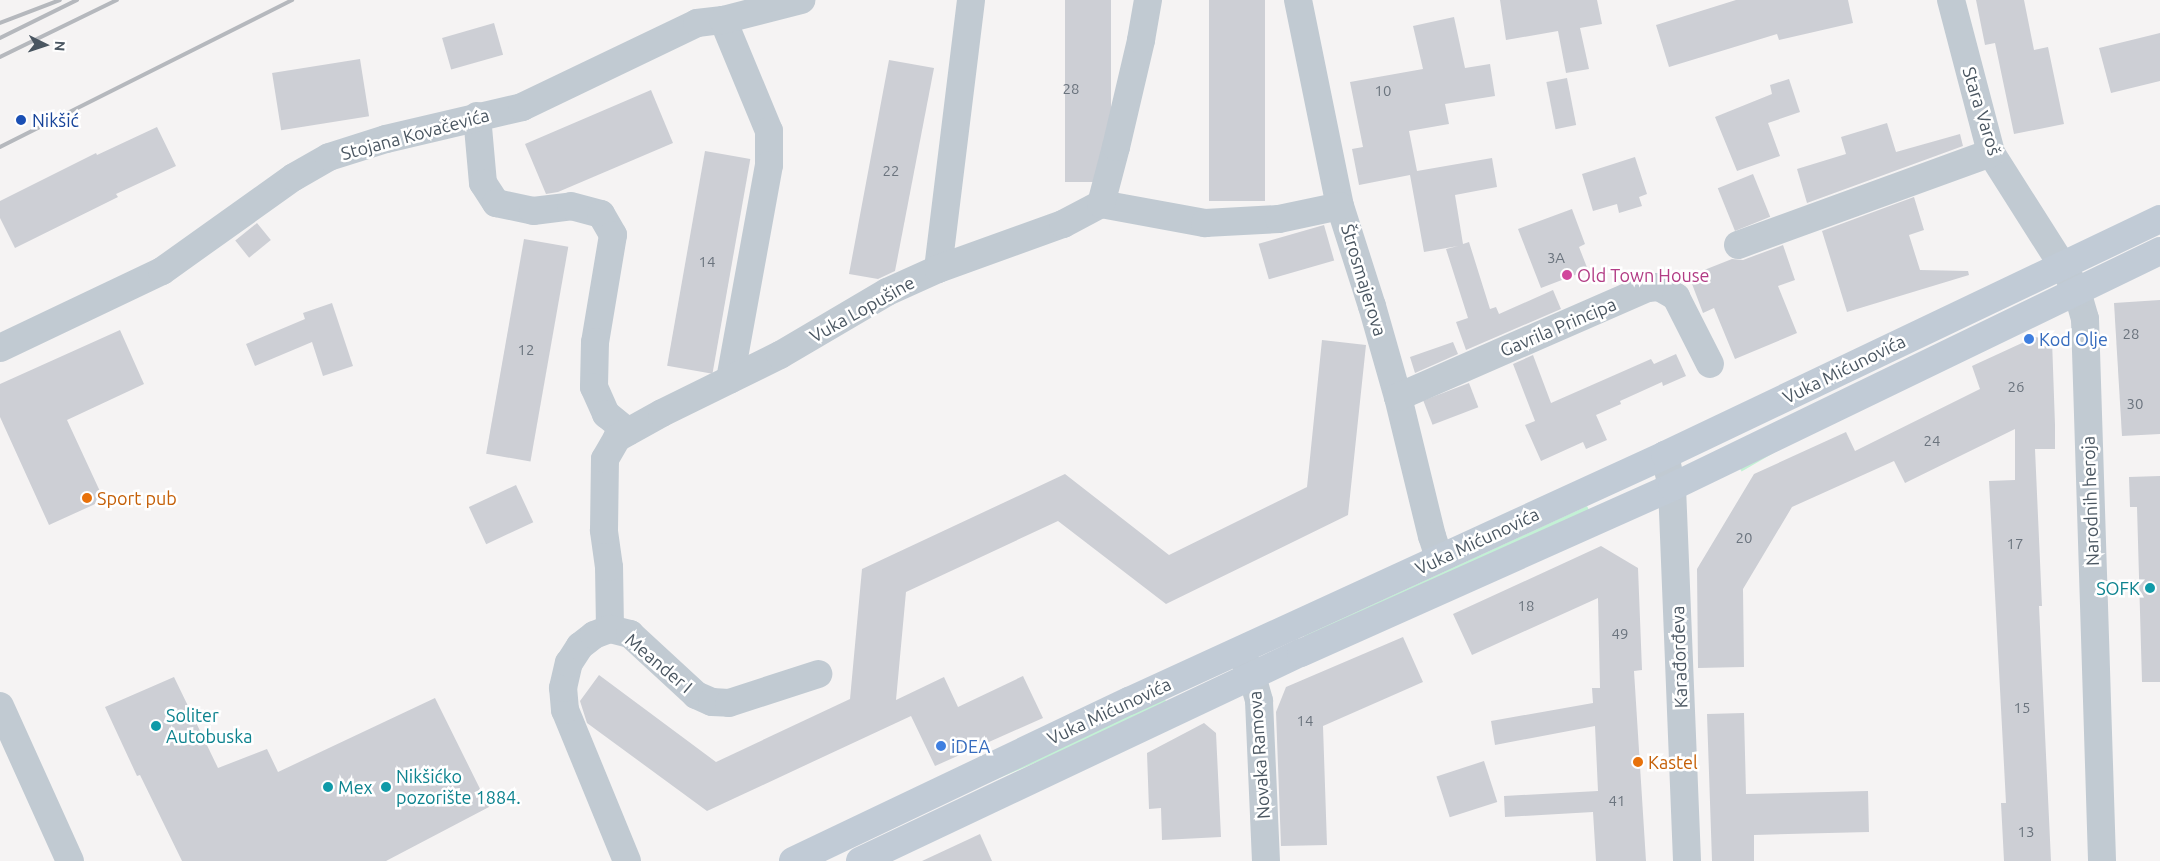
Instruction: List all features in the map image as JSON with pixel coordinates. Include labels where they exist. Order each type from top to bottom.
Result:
[{"type":"main road","name":"Vuka Mićunovića","points":[[807,858],[1128,701],[1665,455],[2160,219]]},
{"type":"main road","name":"Vuka Mićunovića","points":[[860,861],[1252,676],[1672,487],[2160,251]]},
{"type":"street","name":"Stojana Kovačevića","points":[[0,348],[162,271],[294,177],[329,157],[386,139],[477,116],[522,107],[706,14],[801,0]]},
{"type":"street","points":[[938,269],[971,0]]},
{"type":"street","points":[[1148,0],[1130,89],[1101,204],[1205,223],[1279,219],[1340,206]]},
{"type":"street","name":"Štrosmajerova","points":[[1298,0],[1340,206],[1372,306],[1398,397],[1439,558]]},
{"type":"street","name":"Stara Varoš","points":[[1951,0],[1991,152],[2062,265]]},
{"type":"street","points":[[706,14],[770,131],[769,165],[730,379]]},
{"type":"street","points":[[477,116],[483,183],[496,203],[533,211],[571,206],[601,214],[613,236],[595,342],[594,387],[606,414],[628,432]]},
{"type":"street","points":[[1738,245],[1991,152]]},
{"type":"street","name":"Vuka Lopušine","points":[[610,629],[609,568],[604,530],[605,459],[617,438],[780,355],[886,292],[938,269],[1063,224],[1101,204]]},
{"type":"street","name":"Narodnih heroja","points":[[2062,265],[2077,291],[2085,319],[2102,861]]},
{"type":"street","name":"Gavrila Principa","points":[[1398,397],[1648,288],[1659,287],[1676,297],[1710,364]]},
{"type":"street","name":"Karađorđeva","points":[[1665,455],[1672,487],[1687,861]]},
{"type":"street","name":"Meander I","points":[[627,861],[565,710],[563,688],[569,663],[580,646],[594,636],[610,629],[630,634],[696,694],[712,702],[729,703],[818,674]]},
{"type":"street","name":"Novaka Ramova","points":[[1240,651],[1252,676],[1259,706],[1266,861]]},
{"type":"street","points":[[0,706],[70,861]]},
{"type":"green space","points":[[2000,313],[2004,320],[1742,471],[1738,464]]},
{"type":"green space","points":[[1587,506],[1590,512],[1306,641],[1304,636]]},
{"type":"green space","points":[[1165,699],[1168,706],[879,829],[876,822]]},
{"type":"building","points":[[1065,0],[1111,0],[1111,182],[1065,182]]},
{"type":"building","points":[[1209,0],[1265,0],[1265,201],[1209,201]]},
{"type":"building","points":[[1500,0],[1597,0],[1602,24],[1580,28],[1589,69],[1566,73],[1558,31],[1506,40]]},
{"type":"building","points":[[1736,0],[1848,0],[1853,23],[1779,40],[1777,34],[1669,67],[1656,25]]},
{"type":"building","points":[[1976,0],[2024,0],[2034,50],[2048,47],[2064,124],[2014,134],[1995,43],[1985,45]]},
{"type":"building","points":[[1454,17],[1465,68],[1490,64],[1495,96],[1445,104],[1449,124],[1409,131],[1417,171],[1492,158],[1497,187],[1455,195],[1463,244],[1469,242],[1490,309],[1496,307],[1499,314],[1553,290],[1561,309],[1466,350],[1456,322],[1468,318],[1446,249],[1458,246],[1424,252],[1410,175],[1359,185],[1352,149],[1363,147],[1350,82],[1423,69],[1413,26]]},
{"type":"building","points":[[494,23],[503,55],[451,70],[442,38]]},
{"type":"building","points":[[2160,33],[2160,81],[2111,93],[2099,48]]},
{"type":"building","points":[[360,59],[369,116],[281,130],[272,73]]},
{"type":"building","points":[[889,60],[934,68],[895,271],[878,279],[849,274]]},
{"type":"building","points":[[1567,78],[1576,125],[1556,129],[1546,82]]},
{"type":"building","points":[[1789,79],[1800,112],[1768,123],[1780,156],[1737,171],[1715,117],[1772,94],[1770,85]]},
{"type":"building","points":[[651,90],[673,143],[558,192],[546,194],[525,144]]},
{"type":"building","points":[[1887,123],[1896,152],[1960,134],[1963,146],[1807,203],[1797,169],[1846,154],[1841,137]]},
{"type":"building","points":[[157,127],[176,166],[116,194],[118,197],[15,248],[0,218],[0,201],[96,153],[97,155]]},
{"type":"building","points":[[705,151],[750,159],[712,374],[667,366]]},
{"type":"building","points":[[1635,157],[1647,194],[1639,197],[1642,206],[1619,213],[1617,204],[1593,211],[1582,174]]},
{"type":"building","points":[[1753,174],[1770,217],[1735,231],[1718,188]]},
{"type":"building","points":[[1914,197],[1924,230],[1909,235],[1920,270],[1968,271],[1969,275],[1847,312],[1822,231]]},
{"type":"building","points":[[1572,209],[1585,244],[1579,247],[1588,270],[1541,288],[1518,229]]},
{"type":"building","points":[[257,223],[271,240],[249,258],[235,241]]},
{"type":"building","points":[[1324,225],[1334,261],[1269,279],[1259,244]]},
{"type":"building","points":[[524,239],[568,247],[530,462],[486,454]]},
{"type":"building","points":[[1783,245],[1795,280],[1778,286],[1797,333],[1735,359],[1714,308],[1703,313],[1689,276],[1732,259],[1743,260]]},
{"type":"building","points":[[2160,300],[2160,434],[2122,436],[2114,303]]},
{"type":"building","points":[[332,303],[353,366],[323,376],[312,342],[255,366],[246,344],[305,319],[303,313]]},
{"type":"building","points":[[120,330],[144,384],[67,420],[104,500],[49,525],[0,417],[0,384]]},
{"type":"building","points":[[2035,337],[2052,340],[2055,425],[2055,449],[2035,449],[2042,606],[2039,606],[2051,861],[2004,861],[2001,803],[2006,803],[1989,481],[2015,480],[2015,429],[1905,483],[1894,461],[1792,507],[1743,589],[1744,667],[1698,668],[1697,569],[1754,474],[1846,432],[1855,451],[1980,389],[1972,366]]},
{"type":"building","points":[[1322,340],[1366,345],[1348,515],[1166,604],[1058,521],[906,592],[896,700],[944,677],[958,707],[1023,676],[1043,718],[935,766],[911,716],[707,811],[587,723],[580,701],[599,675],[716,762],[850,699],[862,569],[1065,474],[1169,555],[1307,487]]},
{"type":"building","points":[[1453,342],[1458,354],[1415,373],[1410,357]]},
{"type":"building","points":[[1676,354],[1686,376],[1663,386],[1662,382],[1620,401],[1621,404],[1596,415],[1607,440],[1586,449],[1583,442],[1541,461],[1525,425],[1535,421],[1513,364],[1533,355],[1551,403],[1651,359],[1654,364]]},
{"type":"building","points":[[1469,383],[1478,407],[1433,425],[1423,401]]},
{"type":"building","name":"SOFK","points":[[2160,476],[2160,682],[2142,682],[2137,507],[2130,507],[2129,477]]},
{"type":"building","points":[[516,485],[533,522],[486,544],[469,507]]},
{"type":"building","points":[[1601,546],[1638,568],[1642,670],[1634,671],[1646,861],[1596,861],[1593,812],[1505,817],[1504,796],[1598,791],[1595,726],[1495,745],[1491,721],[1593,703],[1592,688],[1600,688],[1598,598],[1472,655],[1453,614]]},
{"type":"building","points":[[1403,637],[1423,682],[1323,726],[1327,845],[1281,846],[1276,712],[1286,687]]},
{"type":"building","name":"Mex","points":[[174,677],[218,768],[267,749],[278,772],[435,698],[489,807],[386,861],[182,861],[140,775],[137,776],[105,707]]},
{"type":"building","points":[[1744,713],[1746,794],[1868,791],[1869,832],[1754,835],[1754,861],[1712,861],[1707,714]]},
{"type":"building","points":[[1204,723],[1216,733],[1221,837],[1162,840],[1161,808],[1149,809],[1147,753]]},
{"type":"building","points":[[1484,761],[1497,802],[1450,817],[1436,776]]},
{"type":"building","points":[[980,834],[992,861],[922,861]]},
{"type":"railway","points":[[0,23],[60,0]]},
{"type":"railway","points":[[0,38],[77,0]]},
{"type":"railway","points":[[0,57],[117,0]]},
{"type":"railway","points":[[0,147],[292,0]]},
{"type":"place","name":"Nikšić","points":[[21,120]]},
{"type":"place","name":"Old Town House","points":[[1567,275]]},
{"type":"place","name":"Kod Olje","points":[[2029,339]]},
{"type":"place","name":"Sport pub","points":[[87,498]]},
{"type":"place","name":"SOFK","points":[[2150,588]]},
{"type":"place","name":"Soliter Autobuska","points":[[156,726]]},
{"type":"place","name":"iDEA","points":[[941,746]]},
{"type":"place","name":"Kastel","points":[[1638,762]]},
{"type":"place","name":"Mex","points":[[328,787]]},
{"type":"place","name":"Nikšićko pozorište 1884.","points":[[386,787]]}]
